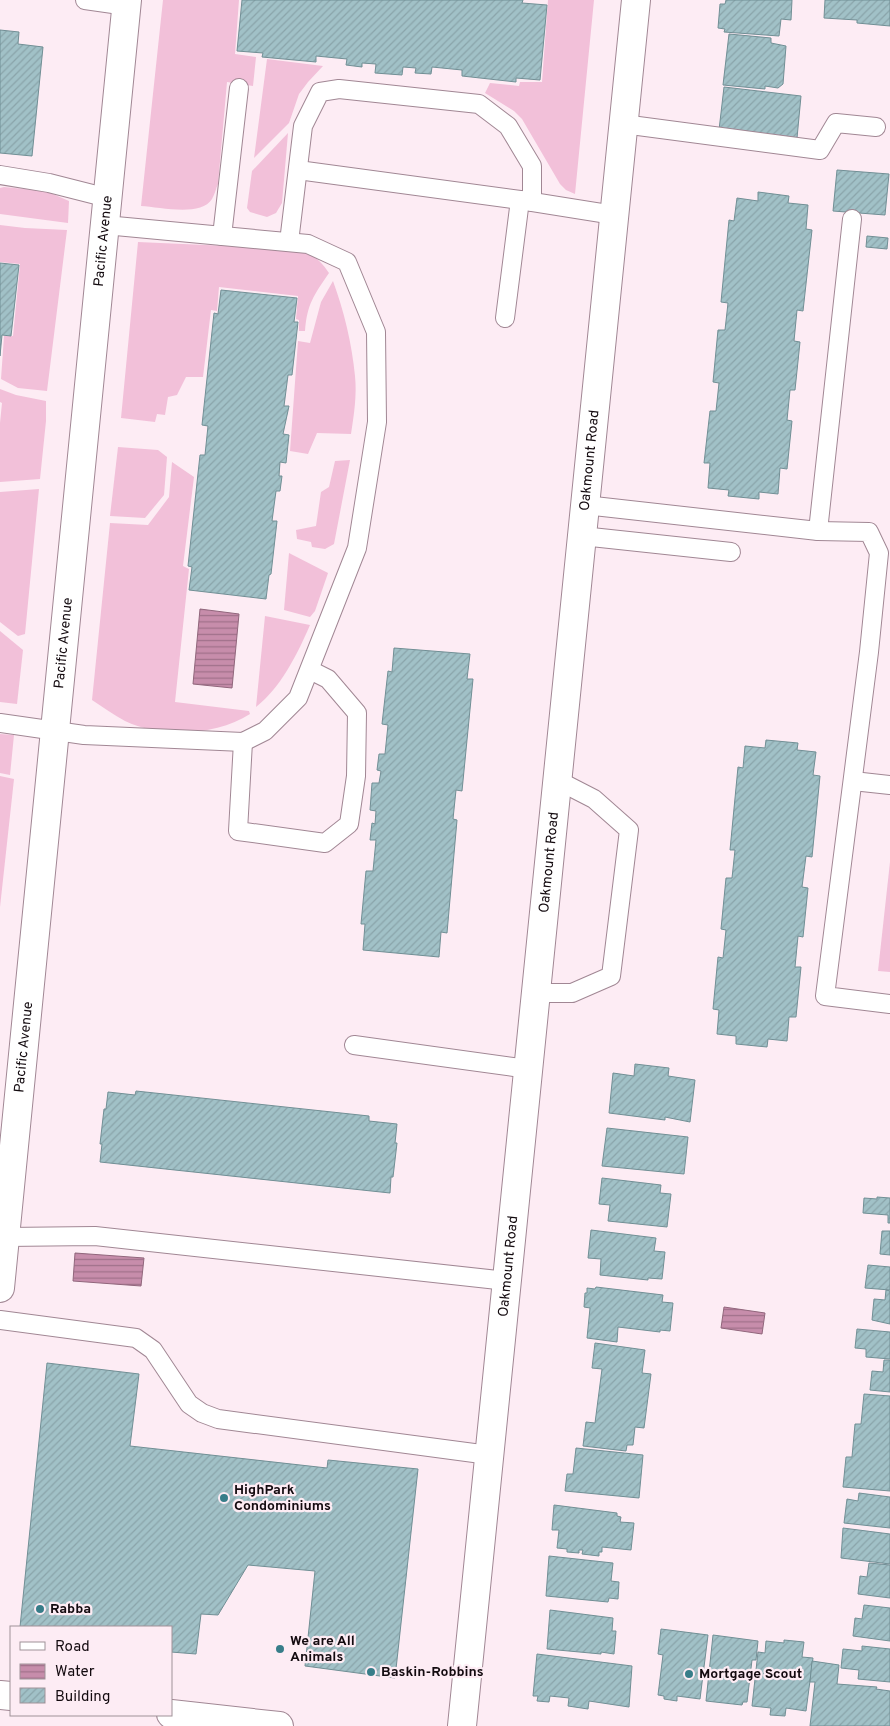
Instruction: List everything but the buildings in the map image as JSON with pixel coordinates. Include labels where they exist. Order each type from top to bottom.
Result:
[{"type":"street","name":"Oakmount Road","points":[[462,1726],[636,0]]},
{"type":"street","name":"Pacific Avenue","points":[[0,1288],[4,1219],[55,731],[127,3]]},
{"type":"street","points":[[172,1714],[279,1726]]},
{"type":"lane","points":[[85,0],[127,3]]},
{"type":"lane","points":[[222,236],[239,88]]},
{"type":"lane","points":[[289,242],[303,126],[320,92],[339,89],[478,104],[508,126],[532,166],[505,318]]},
{"type":"lane","points":[[623,124],[820,150],[836,123],[876,127]]},
{"type":"lane","points":[[298,170],[614,215]]},
{"type":"lane","points":[[0,176],[50,183],[108,198]]},
{"type":"lane","points":[[818,531],[852,219]]},
{"type":"lane","points":[[0,723],[84,735],[243,742],[265,731],[298,698],[357,548],[376,422],[376,332],[347,262],[308,244],[105,225]]},
{"type":"lane","points":[[585,504],[818,531],[869,532],[879,553],[853,781],[825,996],[890,1004]]},
{"type":"lane","points":[[582,536],[732,552]]},
{"type":"lane","points":[[243,742],[238,831],[324,843],[348,824],[356,776],[357,713],[328,678],[310,670]]},
{"type":"lane","points":[[536,993],[572,994],[611,976],[628,830],[594,799],[557,780]]},
{"type":"lane","points":[[853,781],[890,785]]},
{"type":"lane","points":[[354,1045],[528,1069]]},
{"type":"lane","points":[[4,1219],[95,1236],[507,1281]]},
{"type":"lane","points":[[0,1320],[136,1338],[153,1350],[189,1404],[202,1413],[218,1420],[489,1455]]},
{"type":"shaded area","points":[[163,0],[239,0],[235,54],[256,57],[253,86],[227,82],[218,184],[212,199],[207,205],[199,208],[180,210],[141,206]]},
{"type":"shaded area","points":[[548,0],[594,0],[575,194],[566,190],[560,184],[522,119],[514,111],[485,93],[490,83],[519,86],[520,82],[542,82]]},
{"type":"shaded area","points":[[267,59],[323,66],[299,94],[289,123],[254,158]]},
{"type":"shaded area","points":[[288,133],[282,203],[276,213],[267,217],[250,212],[247,208],[252,171]]},
{"type":"shaded area","points":[[0,188],[46,191],[69,201],[68,223],[0,214]]},
{"type":"shaded area","points":[[0,225],[67,230],[47,391],[18,388],[1,379],[4,336],[13,336],[20,264],[0,262]]},
{"type":"shaded area","points":[[138,242],[299,249],[316,258],[329,273],[312,300],[307,314],[305,331],[299,331],[299,320],[296,319],[298,296],[219,287],[217,311],[211,310],[203,377],[186,377],[177,395],[168,397],[165,415],[157,414],[155,422],[121,418]]},
{"type":"shaded area","points":[[333,281],[341,304],[354,364],[356,383],[351,434],[317,433],[308,454],[290,451],[298,341],[310,343],[321,302]]},
{"type":"shaded area","points":[[0,389],[16,395],[46,401],[46,421],[40,479],[0,482],[2,403],[0,402]]},
{"type":"shaded area","points":[[118,447],[158,450],[167,457],[164,495],[145,518],[110,516]]},
{"type":"shaded area","points":[[350,460],[334,544],[325,549],[312,547],[311,542],[297,539],[296,530],[316,526],[321,492],[329,487],[335,461]]},
{"type":"shaded area","points":[[172,462],[194,477],[183,566],[189,569],[175,702],[249,711],[250,714],[221,727],[188,732],[171,732],[139,726],[125,721],[92,700],[110,523],[148,525],[169,497]]},
{"type":"shaded area","points":[[39,489],[25,634],[18,636],[0,622],[0,492]]},
{"type":"shaded area","points":[[289,553],[328,573],[315,611],[310,617],[284,610]]},
{"type":"shaded area","points":[[265,616],[310,625],[300,648],[281,680],[256,707]]},
{"type":"shaded area","points":[[0,631],[23,650],[17,704],[0,702]]},
{"type":"shaded area","points":[[0,734],[14,735],[10,775],[0,773]]},
{"type":"shaded area","points":[[0,776],[14,779],[0,907]]},
{"type":"shaded area","points":[[890,862],[890,972],[878,971]]},
{"type":"water","points":[[200,609],[239,614],[232,688],[193,684]]},
{"type":"water","points":[[75,1253],[144,1258],[141,1286],[73,1281]]},
{"type":"water","points":[[724,1307],[765,1313],[762,1334],[721,1328]]},
{"type":"place","name":"HighPark Condominiums","points":[[224,1498]]},
{"type":"place","name":"Rabba","points":[[40,1609]]},
{"type":"place","name":"We are All Animals","points":[[280,1649]]},
{"type":"place","name":"Baskin-Robbins","points":[[371,1672]]},
{"type":"place","name":"Mortgage Scout","points":[[689,1674]]}]
